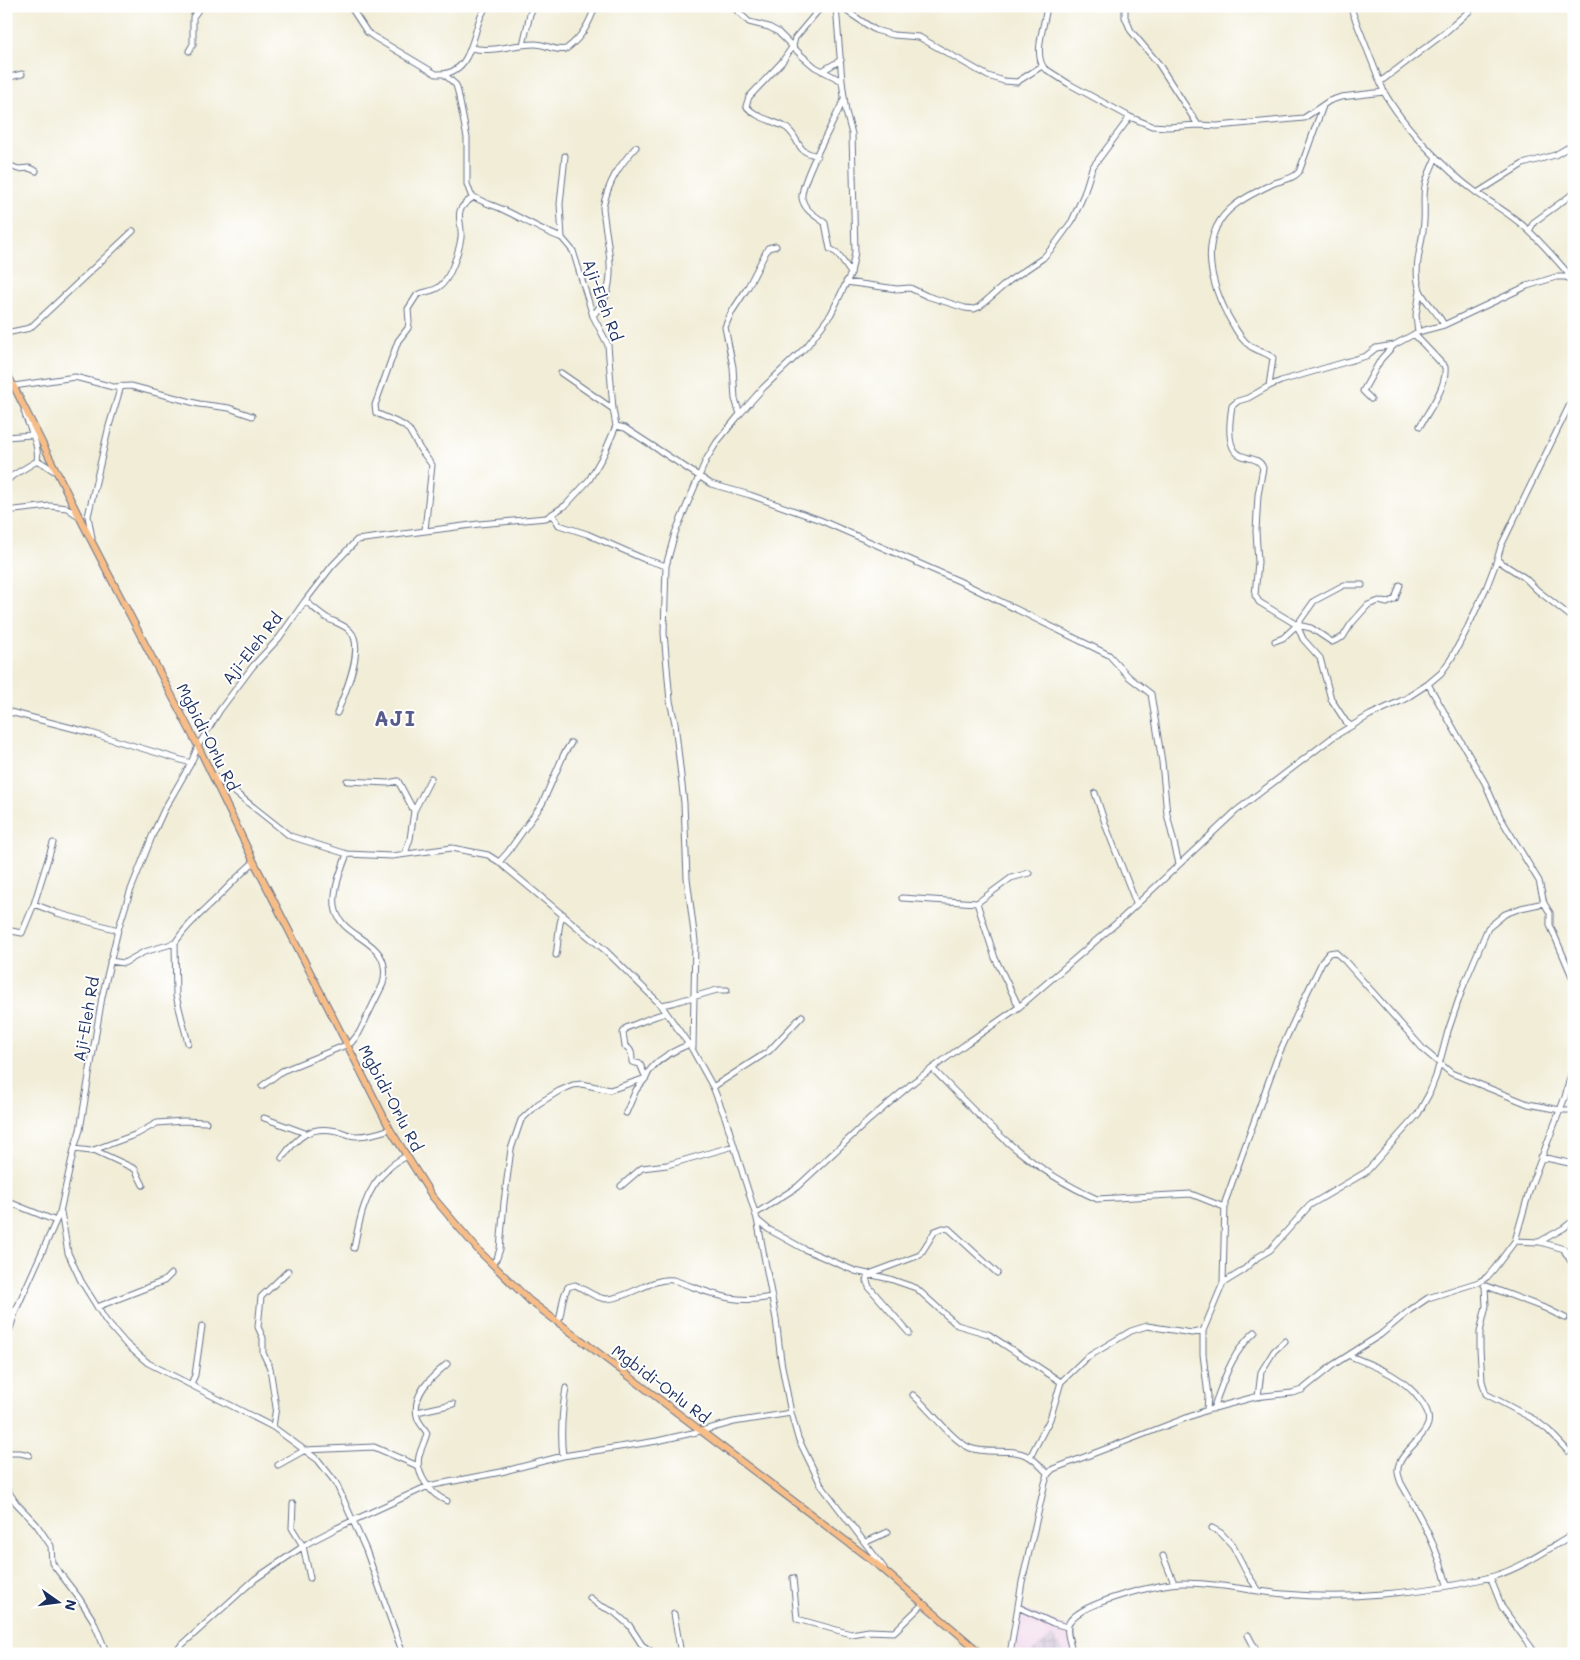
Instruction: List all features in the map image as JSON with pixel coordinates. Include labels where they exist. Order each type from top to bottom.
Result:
[{"type":"main road","name":"Mgbidi-Orlu Rd","points":[[6,371],[198,746],[347,1046],[390,1129],[432,1196],[492,1264],[530,1301],[889,1575],[962,1635],[982,1654]]},
{"type":"street","points":[[189,51],[193,44],[193,17],[201,6]]},
{"type":"street","points":[[350,6],[367,32],[436,74],[444,74],[457,68],[470,53],[479,20],[486,6]]},
{"type":"street","points":[[523,44],[530,14],[534,6]]},
{"type":"street","points":[[471,48],[493,51],[523,44],[537,44],[553,49],[566,49],[584,31],[592,17],[595,6]]},
{"type":"street","points":[[732,6],[749,22],[770,27],[778,32],[802,56],[822,71],[842,81]]},
{"type":"street","points":[[817,156],[803,151],[792,132],[785,127],[766,120],[746,106],[749,97],[782,62],[793,46],[795,38],[822,6]]},
{"type":"street","points":[[691,1047],[695,941],[687,878],[684,803],[670,701],[664,633],[666,566],[675,532],[698,475],[717,442],[763,388],[807,346],[830,314],[851,273],[856,252],[854,170],[852,134],[846,112],[842,81],[838,6]]},
{"type":"street","points":[[838,6],[875,30],[893,35],[919,37],[988,76],[1004,81],[1018,82],[1042,66]]},
{"type":"street","points":[[1047,6],[1039,53],[1042,66],[1069,84],[1130,117],[1152,126],[1217,126],[1304,118],[1329,100],[1342,96],[1384,92]]},
{"type":"street","points":[[1125,6],[1125,17],[1131,31],[1158,63],[1198,125]]},
{"type":"street","points":[[1350,6],[1384,92],[1391,104],[1436,157],[1460,180],[1529,231],[1574,280]]},
{"type":"street","points":[[1380,82],[1442,35],[1475,6]]},
{"type":"street","points":[[822,71],[841,60]]},
{"type":"street","points":[[6,78],[22,74]]},
{"type":"street","points":[[444,74],[456,85],[458,92],[467,138],[467,184],[469,191],[474,197],[562,238]]},
{"type":"street","points":[[845,99],[805,180],[802,198],[804,204],[811,212],[825,223],[830,249],[837,253],[851,273]]},
{"type":"street","points":[[1269,386],[1273,358],[1249,345],[1235,328],[1221,302],[1211,276],[1210,251],[1217,228],[1225,214],[1236,204],[1272,184],[1295,176],[1299,172],[1323,106]]},
{"type":"street","points":[[846,282],[897,289],[910,288],[927,296],[965,308],[974,309],[979,307],[1009,281],[1043,258],[1058,240],[1072,222],[1092,168],[1130,117]]},
{"type":"street","points":[[1477,193],[1522,164],[1555,155],[1574,144]]},
{"type":"street","points":[[593,316],[605,299],[608,288],[610,269],[603,208],[608,186],[615,172],[636,147]]},
{"type":"street","name":"Aji-Eleh Rd","points":[[6,1341],[16,1310],[60,1212],[80,1130],[102,997],[118,930],[130,892],[164,810],[191,763],[198,746],[220,710],[253,666],[279,638],[332,566],[357,540],[425,530],[546,518],[566,505],[589,480],[604,454],[616,426],[608,345],[593,316],[573,251],[562,238],[560,204],[565,156]]},
{"type":"street","points":[[1436,157],[1427,176],[1425,186],[1424,221],[1417,279],[1424,298],[1438,314],[1444,325]]},
{"type":"street","points":[[6,164],[18,169],[28,168],[36,171]]},
{"type":"street","points":[[1529,231],[1534,222],[1574,193]]},
{"type":"street","points":[[425,530],[432,465],[409,430],[403,425],[376,413],[375,405],[398,341],[408,328],[409,306],[417,294],[430,292],[440,287],[449,276],[461,238],[460,211],[465,202],[474,197]]},
{"type":"street","points":[[6,333],[30,328],[133,231]]},
{"type":"street","points":[[740,414],[725,327],[768,248],[776,246]]},
{"type":"street","points":[[1558,277],[1565,270]]},
{"type":"street","points":[[1400,585],[1395,599],[1387,603],[1379,601],[1368,605],[1351,624],[1343,637],[1332,642],[1311,628],[1296,626],[1259,602],[1255,596],[1258,562],[1256,527],[1258,495],[1263,468],[1259,462],[1235,451],[1230,437],[1232,405],[1269,386],[1366,356],[1376,348],[1394,344],[1416,333],[1444,325],[1516,291],[1558,277],[1574,280]]},
{"type":"street","points":[[1420,291],[1417,300],[1416,333],[1445,366],[1446,374],[1420,426]]},
{"type":"street","points":[[1408,338],[1416,323]]},
{"type":"street","points":[[1371,399],[1363,391],[1381,359],[1394,344]]},
{"type":"street","points":[[561,373],[613,410]]},
{"type":"street","points":[[14,386],[75,377],[113,387],[131,386],[199,404],[229,408],[252,416]]},
{"type":"street","points":[[93,544],[88,516],[121,386]]},
{"type":"street","points":[[756,1217],[797,1187],[869,1120],[915,1081],[1019,1007],[1064,969],[1236,811],[1333,737],[1370,715],[1405,699],[1441,673],[1454,654],[1498,560],[1501,546],[1574,396]]},
{"type":"street","points":[[20,398],[38,455],[37,461]]},
{"type":"street","points":[[616,426],[625,428],[711,484],[750,495],[820,520],[960,581],[1109,655],[1129,677],[1151,694],[1162,762],[1167,814],[1179,864]]},
{"type":"street","points":[[6,436],[32,435]]},
{"type":"street","points":[[6,482],[12,476],[37,461],[42,462],[50,470],[57,472]]},
{"type":"street","points":[[6,511],[50,506],[68,508],[80,517]]},
{"type":"street","points":[[552,514],[559,524],[600,539],[644,559],[666,566]]},
{"type":"street","points":[[1498,560],[1525,578],[1537,590],[1574,619]]},
{"type":"street","points":[[1275,642],[1293,631],[1314,601],[1344,585],[1362,585]]},
{"type":"street","points":[[305,601],[326,617],[349,629],[352,633],[356,655],[354,668],[337,713]]},
{"type":"street","points":[[1296,626],[1303,639],[1320,658],[1331,699],[1346,722],[1351,726]]},
{"type":"street","points":[[1428,684],[1485,783],[1500,817],[1539,881],[1544,902],[1550,913],[1550,925],[1574,981]]},
{"type":"street","points":[[6,711],[91,733],[191,763]]},
{"type":"street","points":[[500,862],[542,804],[564,754],[571,743]]},
{"type":"street","points":[[212,775],[290,836],[347,854],[392,856],[452,848],[488,855],[500,862],[606,951],[661,1005],[691,1047],[726,1117],[756,1217],[791,1413],[798,1438],[821,1485],[866,1542],[889,1575]]},
{"type":"street","points":[[405,854],[410,840],[414,812],[430,778]]},
{"type":"street","points":[[347,781],[388,783],[398,781],[414,812]]},
{"type":"street","points":[[1096,793],[1107,830],[1136,903]]},
{"type":"street","points":[[6,930],[22,933],[34,904],[53,843]]},
{"type":"street","points":[[262,1086],[282,1071],[347,1046],[356,1039],[380,990],[385,975],[380,954],[375,948],[343,924],[335,908],[336,890],[347,854]]},
{"type":"street","points":[[188,1044],[176,996],[175,942],[180,934],[233,880],[254,862]]},
{"type":"street","points":[[902,898],[977,903],[1011,878],[1029,873]]},
{"type":"street","points":[[1223,1283],[1241,1272],[1258,1256],[1278,1244],[1310,1205],[1366,1172],[1376,1162],[1425,1103],[1436,1076],[1438,1064],[1463,986],[1488,928],[1496,919],[1505,914],[1544,902]]},
{"type":"street","points":[[977,903],[995,958],[1019,1007]]},
{"type":"street","points":[[34,904],[57,913],[118,930]]},
{"type":"street","points":[[556,955],[559,941],[559,921],[563,914]]},
{"type":"street","points":[[110,961],[124,963],[144,952],[175,942]]},
{"type":"street","points":[[1210,1410],[1202,1331],[1223,1283],[1224,1207],[1278,1058],[1305,996],[1322,962],[1329,953],[1335,952],[1345,961],[1438,1064],[1450,1073],[1528,1104],[1560,1110],[1574,1110]]},
{"type":"street","points":[[661,1005],[693,998],[717,990],[727,990]]},
{"type":"street","points":[[646,1078],[640,1064],[632,1062],[629,1048],[625,1046],[624,1033],[626,1028],[646,1021],[656,1015],[666,1013]]},
{"type":"street","points":[[712,1087],[769,1051],[802,1016]]},
{"type":"street","points":[[626,1113],[636,1090],[649,1071],[671,1052],[691,1047]]},
{"type":"street","points":[[1010,1654],[1022,1582],[1048,1474],[1053,1469],[1068,1463],[1210,1410],[1258,1397],[1302,1390],[1312,1384],[1333,1365],[1350,1356],[1380,1335],[1428,1298],[1479,1282],[1494,1269],[1515,1241],[1531,1185],[1560,1110],[1574,1063]]},
{"type":"street","points":[[933,1069],[989,1127],[1033,1164],[1085,1194],[1097,1199],[1191,1194],[1224,1207]]},
{"type":"street","points":[[492,1264],[497,1258],[500,1249],[511,1149],[521,1120],[538,1104],[559,1090],[572,1085],[582,1084],[610,1090],[646,1078]]},
{"type":"street","points":[[264,1118],[304,1133],[328,1130],[354,1136],[375,1134],[390,1129]]},
{"type":"street","points":[[93,1150],[137,1134],[157,1123],[206,1122]]},
{"type":"street","points":[[282,1158],[304,1133]]},
{"type":"street","points":[[621,1186],[642,1168],[667,1165],[734,1146]]},
{"type":"street","points":[[74,1149],[93,1150],[135,1169],[143,1186]]},
{"type":"street","points":[[354,1248],[362,1208],[373,1188],[385,1170],[406,1156]]},
{"type":"street","points":[[1541,1157],[1574,1164]]},
{"type":"street","points":[[6,1201],[56,1221]]},
{"type":"street","points":[[60,1212],[68,1253],[81,1281],[106,1321],[126,1344],[148,1363],[273,1427],[318,1460],[336,1483],[375,1575],[403,1654]]},
{"type":"street","points":[[756,1217],[768,1229],[804,1249],[854,1270],[916,1288],[957,1325],[988,1334],[1061,1382]]},
{"type":"street","points":[[1539,1242],[1574,1220]]},
{"type":"street","points":[[869,1274],[920,1255],[935,1231],[943,1228],[948,1230],[997,1274]]},
{"type":"street","points":[[1515,1241],[1539,1242],[1564,1249],[1574,1256]]},
{"type":"street","points":[[1564,1249],[1574,1266]]},
{"type":"street","points":[[273,1427],[276,1407],[270,1368],[263,1353],[263,1338],[258,1327],[261,1297],[288,1271]]},
{"type":"street","points":[[97,1307],[164,1281],[171,1274]]},
{"type":"street","points":[[869,1274],[867,1281],[869,1287],[908,1333]]},
{"type":"street","points":[[558,1323],[565,1292],[568,1287],[575,1285],[607,1299],[666,1279],[740,1300],[771,1297]]},
{"type":"street","points":[[1479,1282],[1565,1318]]},
{"type":"street","points":[[1485,1286],[1486,1306],[1480,1332],[1480,1348],[1482,1381],[1486,1394],[1536,1420],[1568,1451]]},
{"type":"street","points":[[6,1311],[16,1310]]},
{"type":"street","points":[[191,1384],[195,1376],[202,1326]]},
{"type":"street","points":[[1030,1457],[1050,1419],[1061,1382],[1086,1358],[1131,1331],[1147,1326],[1192,1334],[1202,1331]]},
{"type":"street","points":[[1210,1410],[1234,1356],[1246,1340],[1256,1332]]},
{"type":"street","points":[[1258,1397],[1261,1372],[1274,1351],[1285,1341]]},
{"type":"street","points":[[1350,1356],[1392,1374],[1405,1383],[1425,1406],[1428,1414],[1428,1424],[1402,1458],[1398,1465],[1398,1472],[1401,1483],[1435,1546],[1447,1585]]},
{"type":"street","points":[[447,1364],[422,1389],[418,1396],[416,1412],[418,1420],[427,1433],[419,1456],[418,1466],[435,1495],[447,1501]]},
{"type":"street","points":[[563,1456],[560,1438],[566,1388]]},
{"type":"street","points":[[913,1394],[926,1405],[950,1434],[962,1443],[971,1448],[1015,1452],[1030,1457],[1048,1474]]},
{"type":"street","points":[[416,1412],[453,1404]]},
{"type":"street","points":[[172,1654],[254,1579],[303,1546],[337,1528],[428,1486],[501,1472],[563,1456],[656,1441],[734,1422],[791,1413]]},
{"type":"street","points":[[278,1465],[306,1450],[374,1447],[418,1466]]},
{"type":"street","points":[[6,1453],[29,1455]]},
{"type":"street","points":[[6,1488],[16,1503],[36,1524],[51,1546],[52,1563],[79,1598],[92,1620],[107,1654]]},
{"type":"street","points":[[292,1504],[292,1528],[303,1546],[310,1578]]},
{"type":"street","points":[[1212,1528],[1221,1533],[1233,1546],[1248,1575],[1259,1591]]},
{"type":"street","points":[[866,1542],[888,1532]]},
{"type":"street","points":[[1073,1654],[1067,1626],[1070,1620],[1098,1603],[1143,1589],[1174,1583],[1204,1584],[1318,1596],[1382,1594],[1490,1577],[1520,1564],[1574,1534]]},
{"type":"street","points":[[1163,1556],[1174,1583]]},
{"type":"street","points":[[1490,1577],[1502,1607],[1536,1654]]},
{"type":"street","points":[[793,1578],[798,1619],[851,1634],[869,1631],[894,1632],[923,1604]]},
{"type":"street","points":[[590,1598],[599,1605],[614,1612],[629,1624],[642,1645],[655,1654]]},
{"type":"street","points":[[1018,1607],[1053,1623],[1067,1626]]},
{"type":"street","points":[[674,1614],[681,1654]]},
{"type":"street","points":[[1248,1635],[1258,1654]]},
{"type":"street","points":[[1249,1654],[1254,1645]]},
{"type":"shaded area","points":[[1021,1608],[1067,1627],[1073,1654],[1013,1654]]},
{"type":"shaded area","points":[[1052,1636],[1066,1654],[1033,1654],[1032,1652]]},
{"type":"district","name":"AJI","points":[[395,719]]}]
